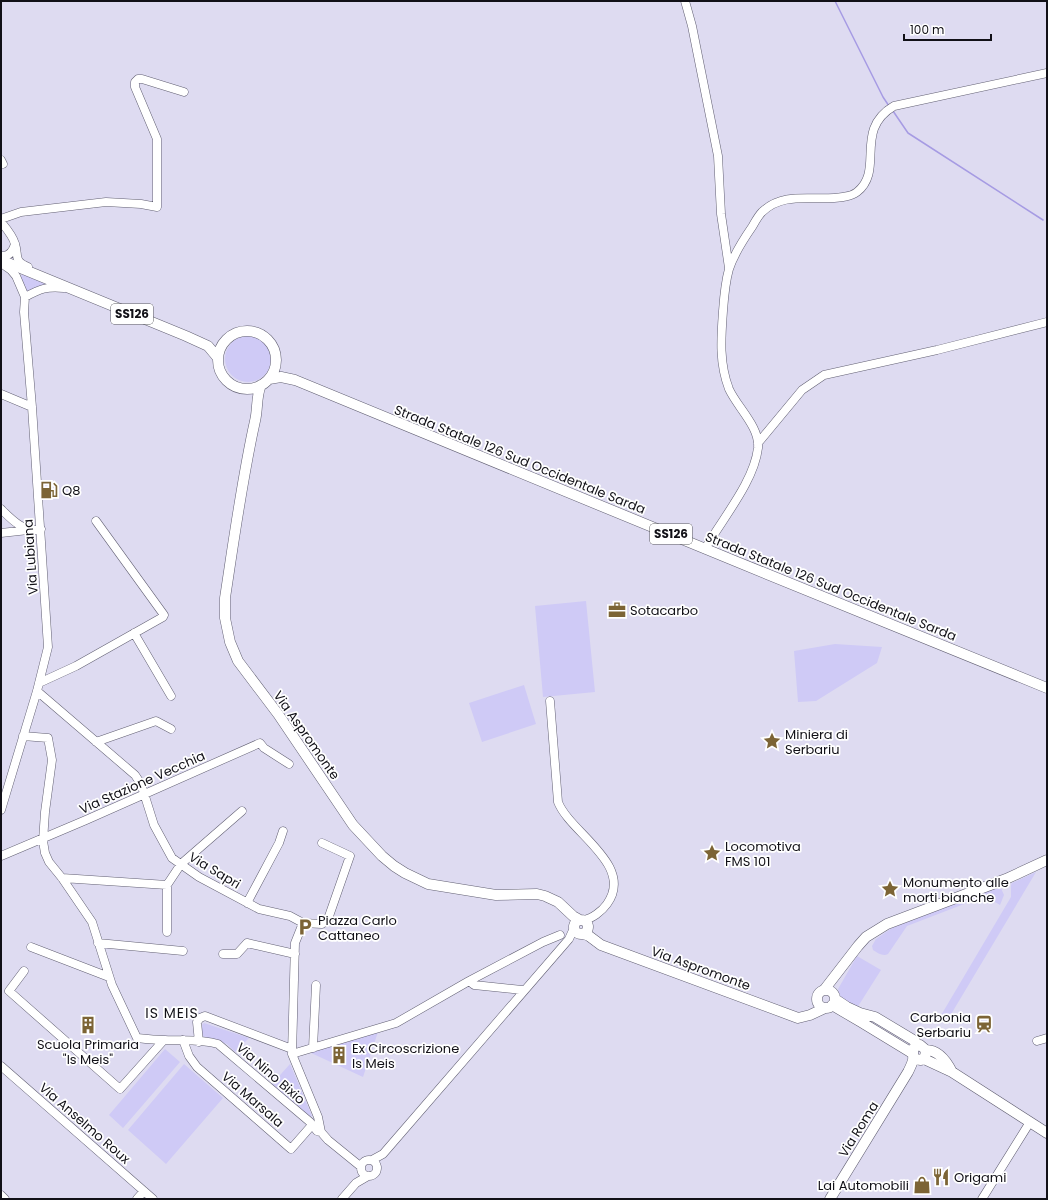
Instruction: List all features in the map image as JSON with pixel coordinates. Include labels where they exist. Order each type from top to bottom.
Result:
[{"type":"main road","name":"SS126","points":[[1,261],[207,343],[215,344],[225,341],[231,335],[240,332],[253,331],[262,334],[274,347],[276,365],[295,380]]},
{"type":"main road","name":"SS126","points":[[192,338],[208,346],[218,358],[219,367],[223,375],[229,382],[237,387],[250,389],[281,377],[295,380]]},
{"type":"main road","points":[[218,358],[220,349],[225,341]]},
{"type":"main road","points":[[265,382],[274,372],[276,365]]},
{"type":"main road","name":"Strada Statale 126 Sud Occidentale Sarda","points":[[295,380],[1047,688]]},
{"type":"main road","name":"Via Aspromonte","points":[[265,382],[259,390],[256,416],[246,462],[225,598],[225,618],[230,642],[238,661],[278,714],[353,825],[369,843],[394,866],[417,880],[428,884],[496,895],[537,894],[545,896],[558,902],[580,928],[600,945],[798,1018],[814,1013],[831,1002]]},
{"type":"main road","name":"Via Aspromonte","points":[[237,387],[253,397],[256,416]]},
{"type":"main road","points":[[804,1016],[810,1012],[819,994],[824,990],[866,937],[887,924],[1006,879],[1047,860]]},
{"type":"main road","points":[[831,1002],[838,979],[846,961]]},
{"type":"main road","points":[[824,990],[829,991],[831,1002]]},
{"type":"main road","points":[[817,1000],[820,1005],[831,1002],[867,1020],[1047,1133]]},
{"type":"main road","name":"Via Roma","points":[[830,1199],[919,1054]]},
{"type":"street","points":[[685,1],[692,26],[718,156],[720,214],[729,269]]},
{"type":"street","points":[[705,549],[715,531],[739,496],[755,460],[758,443],[756,434],[730,390],[722,363],[721,347],[725,289],[729,269],[744,238],[761,212],[775,202],[790,198],[838,198],[853,195],[860,190],[866,182],[868,174],[871,142],[875,124],[891,108],[1047,73]]},
{"type":"street","points":[[1,218],[21,212],[106,202],[141,204],[156,207],[157,139],[135,87],[135,82],[138,79],[142,79],[184,92]]},
{"type":"street","points":[[1,222],[16,244],[17,258],[21,264],[39,272],[46,278]]},
{"type":"street","points":[[1,256],[7,255],[11,252],[16,244]]},
{"type":"street","name":"Via Lubiana","points":[[1,261],[16,276],[25,297],[24,312],[48,647],[38,687],[1,810]]},
{"type":"street","points":[[25,297],[52,287],[72,289]]},
{"type":"street","points":[[758,443],[802,390],[824,375],[937,350],[1047,322]]},
{"type":"street","points":[[1,394],[32,407]]},
{"type":"street","points":[[1,509],[13,522],[28,530]]},
{"type":"street","points":[[38,687],[163,617],[164,615],[96,521]]},
{"type":"street","points":[[1,533],[28,530],[36,531],[40,529]]},
{"type":"street","points":[[134,633],[171,696]]},
{"type":"street","name":"Via Sapri","points":[[38,687],[140,781],[154,825],[172,858],[199,877],[259,909],[290,916],[303,922]]},
{"type":"street","points":[[342,1199],[367,1167],[383,1154],[586,920],[603,909],[614,890],[614,875],[611,867],[562,812],[558,802],[550,701]]},
{"type":"street","points":[[96,742],[156,721],[171,729]]},
{"type":"street","points":[[23,736],[48,738],[52,760],[45,812],[45,853],[49,862],[62,878],[92,922],[109,977]]},
{"type":"street","name":"Via Stazione Vecchia","points":[[1,856],[260,743],[264,748],[289,764]]},
{"type":"street","points":[[167,932],[167,885],[181,864],[242,812]]},
{"type":"street","points":[[247,903],[279,843],[283,831]]},
{"type":"street","points":[[321,1132],[318,1117],[292,1051],[295,943],[303,922],[322,924],[328,919],[350,856],[322,843]]},
{"type":"street","points":[[62,878],[167,885]]},
{"type":"street","points":[[199,1042],[197,1022],[200,1018],[205,1016],[292,1051],[313,1048],[396,1023],[469,981],[543,942],[560,935]]},
{"type":"street","points":[[98,943],[183,951]]},
{"type":"street","points":[[223,954],[237,954],[247,943],[295,954]]},
{"type":"street","points":[[32,947],[109,977]]},
{"type":"street","points":[[24,971],[9,991],[120,1089],[163,1040]]},
{"type":"street","name":"Via Nino Bixio","points":[[109,977],[136,1038],[211,1042],[224,1048],[311,1124],[317,1131],[321,1132],[328,1140],[352,1160],[367,1167]]},
{"type":"street","points":[[469,981],[474,985],[523,991]]},
{"type":"street","points":[[313,1048],[316,985]]},
{"type":"street","points":[[1037,1041],[1047,1038]]},
{"type":"street","name":"Via Marsala","points":[[183,1040],[189,1056],[197,1067],[291,1149],[311,1124]]},
{"type":"street","name":"Via Anselmo Roux","points":[[1,1066],[153,1199]]},
{"type":"street","points":[[311,1124],[318,1117]]},
{"type":"street","points":[[982,1199],[1030,1122]]},
{"type":"street","points":[[137,1199],[144,1191]]},
{"type":"street","points":[[1,1195],[5,1199]]},
{"type":"shaded area","points":[[23,274],[45,283],[45,285],[26,293],[20,277]]},
{"type":"shaded area","points":[[253,336],[265,342],[270,350],[270,368],[265,376],[257,381],[243,382],[231,376],[226,368],[225,354],[231,342],[239,337]]},
{"type":"shaded area","points":[[586,601],[595,692],[543,697],[535,606]]},
{"type":"shaded area","points":[[835,644],[882,647],[877,663],[816,701],[798,702],[794,651]]},
{"type":"shaded area","points":[[524,685],[536,724],[482,742],[469,703]]},
{"type":"shaded area","points":[[1036,872],[947,1021],[940,1017],[1011,897],[1012,883]]},
{"type":"shaded area","points":[[1000,886],[1004,895],[1000,905],[985,896],[907,926],[886,955],[882,955],[873,950],[872,946],[876,939],[892,928]]},
{"type":"shaded area","points":[[857,956],[881,970],[857,1008],[842,999],[838,989]]},
{"type":"shaded area","points":[[204,1023],[249,1038],[235,1052],[227,1044],[202,1036],[202,1025]]},
{"type":"shaded area","points":[[378,1032],[363,1077],[309,1052]]},
{"type":"shaded area","points":[[165,1049],[180,1062],[123,1128],[109,1115]]},
{"type":"shaded area","points":[[184,1064],[223,1098],[166,1164],[128,1130]]},
{"type":"shaded area","points":[[290,1064],[312,1116],[310,1117],[272,1084]]},
{"type":"waterway","points":[[835,1],[883,97],[889,106]]},
{"type":"waterway","points":[[893,111],[908,133],[1043,220]]},
{"type":"place","name":"Q8","points":[[49,490]]},
{"type":"place","name":"Sotacarbo","points":[[617,610]]},
{"type":"place","name":"Miniera di Serbariu","points":[[772,741]]},
{"type":"place","name":"Locomotiva FMS 101","points":[[712,853]]},
{"type":"place","name":"Monumento alle morti bianche","points":[[890,889]]},
{"type":"place","name":"Piazza Carlo Cattaneo","points":[[305,927]]},
{"type":"place","name":"Carbonia Serbariu","points":[[984,1024]]},
{"type":"place","name":"Scuola Primaria \"Is Meis\"","points":[[88,1025]]},
{"type":"place","name":"Ex Circoscrizione Is Meis","points":[[339,1055]]},
{"type":"place","name":"Origami","points":[[941,1177]]},
{"type":"place","name":"Lai Automobili","points":[[922,1185]]},
{"type":"district","name":"IS MEIS","points":[[172,1013]]}]
